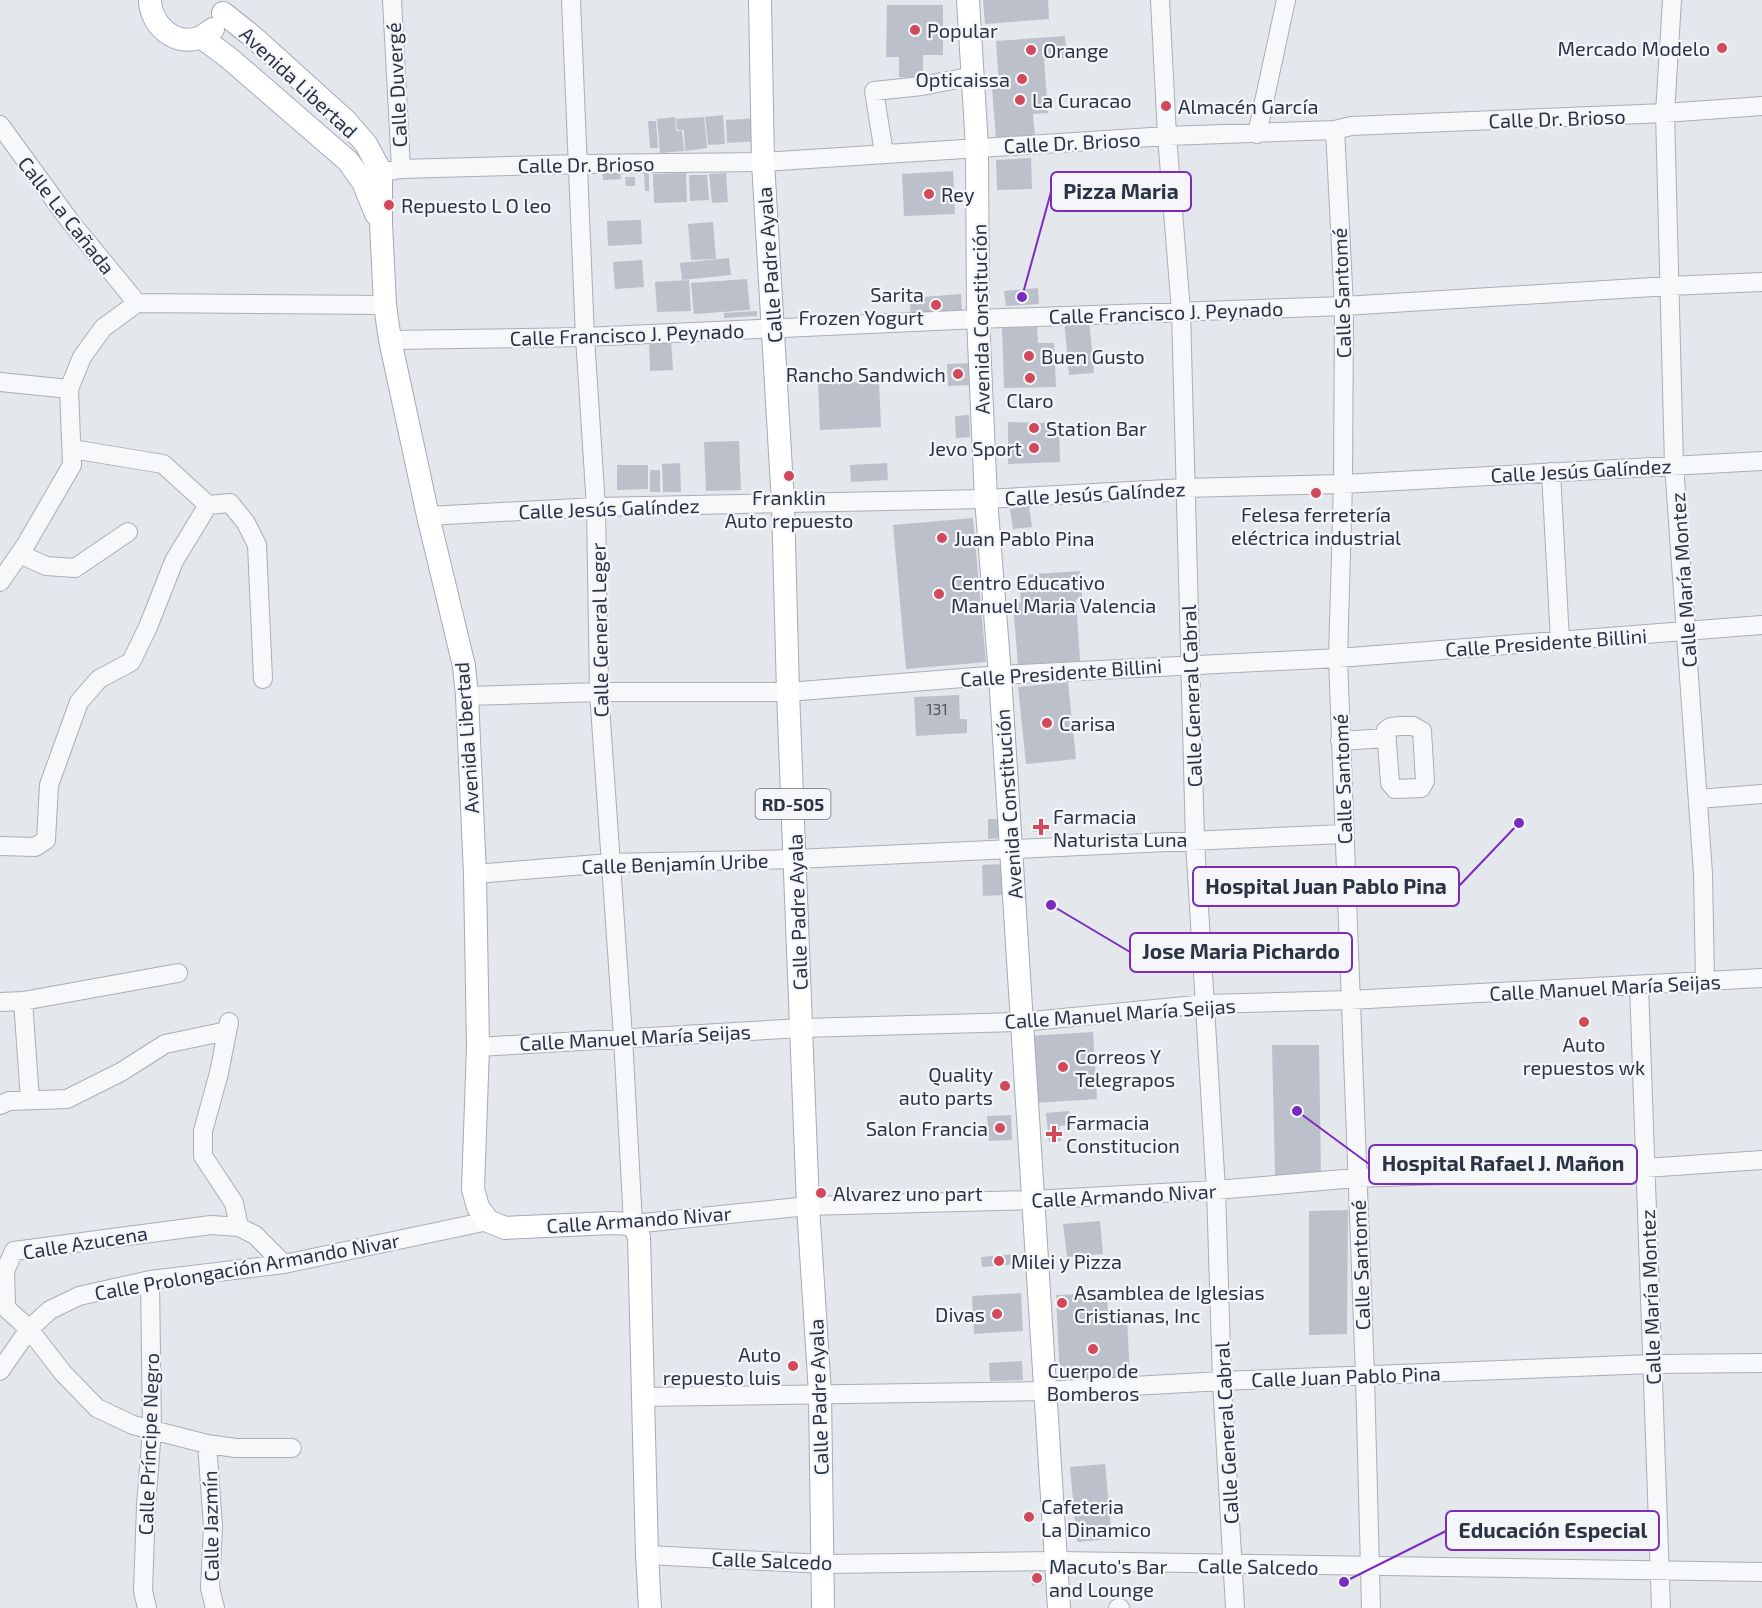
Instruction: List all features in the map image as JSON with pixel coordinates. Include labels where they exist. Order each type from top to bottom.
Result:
[{"type":"main road","points":[[150,0],[152,15],[159,26],[169,34],[181,38],[201,37],[213,28],[224,6]]},
{"type":"main road","name":"Calle Padre Ayala","points":[[760,0],[763,162],[783,504],[808,1206],[820,1393],[823,1608]]},
{"type":"main road","name":"Avenida Constitución","points":[[968,0],[977,147],[978,320],[986,499],[1000,675],[1059,1608]]},
{"type":"main road","name":"Avenida Libertad","points":[[224,6],[252,36],[346,121],[391,170],[381,224],[385,305],[390,340],[428,516],[464,666],[467,696],[475,874],[478,1047],[474,1189],[478,1207],[488,1221]]},
{"type":"main road","name":"Avenida Libertad","points":[[201,37],[348,161],[363,182],[381,224]]},
{"type":"main road","name":"Calle Armando Nivar","points":[[488,1221],[505,1228],[633,1224]]},
{"type":"main road","points":[[633,1224],[639,1237],[650,1608]]},
{"type":"street","name":"Calle Duvergé","points":[[391,170],[392,0]]},
{"type":"street","name":"Calle General Leger","points":[[571,0],[585,337],[596,507],[599,692],[623,1037],[633,1224]]},
{"type":"street","name":"Calle General Cabral","points":[[1160,0],[1167,136],[1181,312],[1195,841],[1216,1190],[1222,1381],[1235,1608]]},
{"type":"street","points":[[1257,134],[1286,0]]},
{"type":"street","name":"Calle María Montez","points":[[1672,0],[1665,113],[1674,465],[1703,874],[1705,981]]},
{"type":"street","points":[[884,153],[874,91],[922,86],[973,76]]},
{"type":"street","name":"Calle Dr. Brioso","points":[[391,170],[578,164],[763,162],[1167,136],[1257,134],[1335,130],[1351,126],[1665,113],[1762,106]]},
{"type":"street","name":"Calle La Cañada","points":[[0,125],[69,220],[137,303]]},
{"type":"street","name":"Calle Santomé","points":[[1335,130],[1344,306],[1338,658],[1340,741],[1365,1376],[1371,1608]]},
{"type":"street","name":"Calle Francisco J. Peynado","points":[[390,340],[585,337],[1344,306],[1762,282]]},
{"type":"street","points":[[0,582],[20,554],[72,465],[69,389],[82,357],[103,328],[137,303],[385,305]]},
{"type":"street","points":[[0,382],[69,389]]},
{"type":"street","points":[[72,449],[163,464],[208,506]]},
{"type":"street","name":"Calle Jesús Galíndez","points":[[428,516],[596,507],[986,499],[1185,488],[1342,484],[1762,461]]},
{"type":"street","points":[[1551,472],[1560,641]]},
{"type":"street","points":[[208,506],[230,503],[246,523],[257,545],[263,679]]},
{"type":"street","points":[[0,846],[35,847],[46,840],[49,785],[79,702],[99,679],[131,662],[148,627],[174,561],[208,506]]},
{"type":"street","points":[[20,554],[46,566],[75,568],[128,532]]},
{"type":"street","name":"Calle Presidente Billini","points":[[467,696],[599,692],[788,692],[1000,675],[1338,658],[1762,625]]},
{"type":"street","points":[[1340,741],[1387,738]]},
{"type":"street","points":[[1698,799],[1762,794]]},
{"type":"street","name":"Calle Benjamín Uribe","points":[[475,874],[610,863],[795,859],[1343,834]]},
{"type":"street","points":[[0,1002],[178,973]]},
{"type":"street","name":"Calle Manuel María Seijas","points":[[478,1047],[802,1028],[1022,1022],[1206,1004],[1349,1000],[1762,978]]},
{"type":"street","name":"Calle María Montez","points":[[1639,985],[1661,1608]]},
{"type":"street","points":[[23,1000],[30,1100]]},
{"type":"street","points":[[0,1105],[9,1101],[67,1099],[121,1072],[165,1044],[228,1025],[219,1073],[203,1131],[203,1156],[234,1203],[238,1227]]},
{"type":"street","name":"Calle Armando Nivar","points":[[633,1224],[808,1206],[1032,1200],[1216,1190],[1356,1178],[1645,1168],[1762,1160]]},
{"type":"street","name":"Calle Prolongación Armando Nivar","points":[[0,1369],[29,1329],[50,1310],[79,1296],[150,1280],[284,1264],[488,1221]]},
{"type":"street","name":"Calle Azucena","points":[[284,1264],[255,1235],[238,1227],[211,1225],[7,1252],[6,1308],[29,1329],[63,1374],[97,1408],[133,1425],[207,1444],[236,1448],[292,1448]]},
{"type":"street","name":"Calle Príncipe Negro","points":[[147,1608],[143,1591],[152,1430],[150,1280]]},
{"type":"street","name":"Calle Juan Pablo Pina","points":[[642,1397],[1044,1391],[1222,1381],[1652,1364],[1762,1363]]},
{"type":"street","name":"Calle Jazmín","points":[[207,1444],[213,1526],[210,1588],[215,1608]]},
{"type":"street","name":"Calle Salcedo","points":[[647,1555],[824,1564],[1057,1561],[1234,1566],[1762,1572]]},
{"type":"building","points":[[983,0],[1048,0],[1049,19],[985,24]]},
{"type":"building","name":"Popular","points":[[887,5],[943,5],[943,55],[923,55],[923,78],[899,77],[899,57],[886,57]]},
{"type":"building","points":[[1065,36],[1067,58],[1044,60],[1048,113],[1033,114],[1035,136],[996,139],[992,87],[999,87],[996,41]]},
{"type":"building","points":[[723,115],[725,144],[708,145],[705,117]]},
{"type":"building","points":[[675,117],[676,131],[682,131],[684,151],[660,153],[657,119]]},
{"type":"building","points":[[704,117],[707,148],[685,151],[684,130],[677,130],[676,119]]},
{"type":"building","points":[[759,118],[761,141],[727,143],[726,120]]},
{"type":"building","points":[[648,121],[656,121],[658,148],[650,148]]},
{"type":"building","points":[[1031,158],[1032,189],[997,190],[996,160]]},
{"type":"building","points":[[620,168],[621,179],[603,180],[602,169]]},
{"type":"building","name":"Rey","points":[[953,171],[955,214],[904,216],[902,174]]},
{"type":"building","points":[[644,173],[649,173],[649,191],[645,191]]},
{"type":"building","points":[[686,173],[687,202],[654,203],[653,174]]},
{"type":"building","points":[[726,173],[728,202],[712,203],[709,174]]},
{"type":"building","points":[[689,175],[707,175],[709,200],[690,201]]},
{"type":"building","points":[[625,177],[635,177],[635,186],[626,186]]},
{"type":"building","points":[[641,220],[642,244],[608,246],[607,221]]},
{"type":"building","points":[[713,222],[716,259],[691,260],[688,224]]},
{"type":"building","points":[[729,258],[731,275],[682,280],[680,263]]},
{"type":"building","points":[[642,260],[644,287],[615,289],[613,262]]},
{"type":"building","points":[[747,279],[750,310],[694,314],[691,283]]},
{"type":"building","points":[[689,280],[691,311],[657,312],[655,282]]},
{"type":"building","points":[[1038,288],[1039,304],[1006,306],[1004,291]]},
{"type":"building","name":"Sarita Frozen Yogurt","points":[[961,294],[962,313],[911,317],[909,298]]},
{"type":"building","points":[[757,311],[757,316],[724,318],[724,313]]},
{"type":"building","points":[[1089,318],[1094,373],[1069,375],[1064,319]]},
{"type":"building","points":[[1037,327],[1038,343],[1054,343],[1056,387],[1004,388],[1002,328]]},
{"type":"building","points":[[671,339],[673,370],[650,371],[649,340]]},
{"type":"building","name":"Rancho Sandwich","points":[[968,363],[970,385],[948,386],[947,364]]},
{"type":"building","points":[[879,381],[881,427],[820,430],[818,384]]},
{"type":"building","points":[[969,415],[970,437],[956,438],[955,416]]},
{"type":"building","name":"Jevo Sport","points":[[1008,422],[1059,423],[1060,462],[1008,464]]},
{"type":"building","points":[[739,441],[741,490],[706,491],[704,442]]},
{"type":"building","points":[[680,463],[681,492],[663,492],[662,464]]},
{"type":"building","points":[[887,463],[888,480],[851,482],[850,465]]},
{"type":"building","points":[[617,465],[648,465],[648,489],[617,490]]},
{"type":"building","points":[[650,470],[660,470],[660,492],[650,492]]},
{"type":"building","points":[[1029,506],[1032,527],[1013,529],[1010,509]]},
{"type":"building","name":"Centro Educativo Manuel Maria Valencia","points":[[973,518],[986,662],[906,669],[893,525]]},
{"type":"building","points":[[1080,571],[1082,597],[1076,600],[1080,661],[1018,665],[1013,604],[1021,603],[1019,575]]},
{"type":"building","name":"Carisa","points":[[1068,682],[1076,759],[1026,764],[1018,687]]},
{"type":"building","points":[[959,695],[960,719],[967,719],[967,733],[916,736],[914,697]]},
{"type":"building","points":[[988,819],[1002,819],[1002,838],[988,839]]},
{"type":"building","name":"Farmacia Naturista Luna","points":[[1049,823],[1050,831],[1033,832],[1032,824]]},
{"type":"building","points":[[1002,864],[1003,895],[983,896],[982,865]]},
{"type":"building","name":"Correos Y Telegrapos","points":[[1093,1032],[1097,1099],[1034,1103],[1029,1036]]},
{"type":"building","points":[[1272,1045],[1319,1045],[1321,1176],[1275,1176]]},
{"type":"building","name":"Farmacia Constitucion","points":[[1069,1111],[1070,1125],[1059,1126],[1061,1141],[1049,1142],[1046,1113]]},
{"type":"building","name":"Salon Francia","points":[[1011,1115],[1012,1140],[989,1141],[987,1116]]},
{"type":"building","points":[[1348,1210],[1347,1334],[1309,1335],[1309,1211]]},
{"type":"building","points":[[1100,1221],[1103,1254],[1067,1257],[1063,1224]]},
{"type":"building","name":"Milei y Pizza","points":[[1017,1254],[1017,1264],[982,1267],[981,1257]]},
{"type":"building","name":"Divas","points":[[1021,1293],[1023,1331],[974,1334],[972,1296]]},
{"type":"building","name":"Cuerpo de Bomberos","points":[[1107,1293],[1108,1317],[1127,1317],[1130,1378],[1060,1381],[1056,1295]]},
{"type":"building","points":[[1022,1361],[1023,1380],[990,1381],[989,1363]]},
{"type":"building","points":[[1105,1464],[1112,1539],[1077,1542],[1070,1467]]},
{"type":"building","name":"Cafeteria La Dinamico","points":[[1023,1513],[1036,1513],[1036,1521],[1023,1522]]},
{"type":"building","name":"Macuto's Bar and Lounge","points":[[1041,1571],[1043,1584],[1032,1586],[1031,1572]]},
{"type":"place","name":"Popular","points":[[915,30]]},
{"type":"place","name":"Mercado Modelo","points":[[1722,48]]},
{"type":"place","name":"Orange","points":[[1031,50]]},
{"type":"place","name":"Opticaissa","points":[[1022,79]]},
{"type":"place","name":"La Curacao","points":[[1020,100]]},
{"type":"place","name":"Almacén García","points":[[1166,106]]},
{"type":"place","name":"Rey","points":[[929,194]]},
{"type":"place","name":"Repuesto L O leo","points":[[389,205]]},
{"type":"place","name":"Pizza Maria","points":[[1022,297]]},
{"type":"place","name":"Sarita Frozen Yogurt","points":[[936,305]]},
{"type":"place","name":"Buen Gusto","points":[[1029,356]]},
{"type":"place","name":"Rancho Sandwich","points":[[958,374]]},
{"type":"place","name":"Claro","points":[[1030,378]]},
{"type":"place","name":"Station Bar","points":[[1034,428]]},
{"type":"place","name":"Jevo Sport","points":[[1034,448]]},
{"type":"place","name":"Franklin Auto repuesto","points":[[789,476]]},
{"type":"place","name":"Felesa ferretería eléctrica industrial","points":[[1316,493]]},
{"type":"place","name":"Juan Pablo Pina","points":[[942,538]]},
{"type":"place","name":"Centro Educativo Manuel Maria Valencia","points":[[939,594]]},
{"type":"place","name":"Carisa","points":[[1047,723]]},
{"type":"place","name":"Hospital Juan Pablo Pina","points":[[1519,823]]},
{"type":"place","name":"Farmacia Naturista Luna","points":[[1041,827]]},
{"type":"place","name":"Jose Maria Pichardo","points":[[1051,905]]},
{"type":"place","name":"Auto repuestos wk","points":[[1584,1022]]},
{"type":"place","name":"Correos Y Telegrapos","points":[[1063,1067]]},
{"type":"place","name":"Quality auto parts","points":[[1005,1086]]},
{"type":"place","name":"Hospital Rafael J. Mañon","points":[[1297,1111]]},
{"type":"place","name":"Salon Francia","points":[[1000,1128]]},
{"type":"place","name":"Farmacia Constitucion","points":[[1054,1134]]},
{"type":"place","name":"Alvarez uno part","points":[[821,1193]]},
{"type":"place","name":"Milei y Pizza","points":[[999,1261]]},
{"type":"place","name":"Asamblea de Iglesias Cristianas, Inc","points":[[1062,1303]]},
{"type":"place","name":"Divas","points":[[997,1314]]},
{"type":"place","name":"Cuerpo de Bomberos","points":[[1093,1349]]},
{"type":"place","name":"Auto repuesto luis","points":[[793,1366]]},
{"type":"place","name":"Cafeteria La Dinamico","points":[[1029,1517]]},
{"type":"place","name":"Macuto's Bar and Lounge","points":[[1037,1578]]},
{"type":"place","name":"Educación Especial","points":[[1344,1582]]}]
